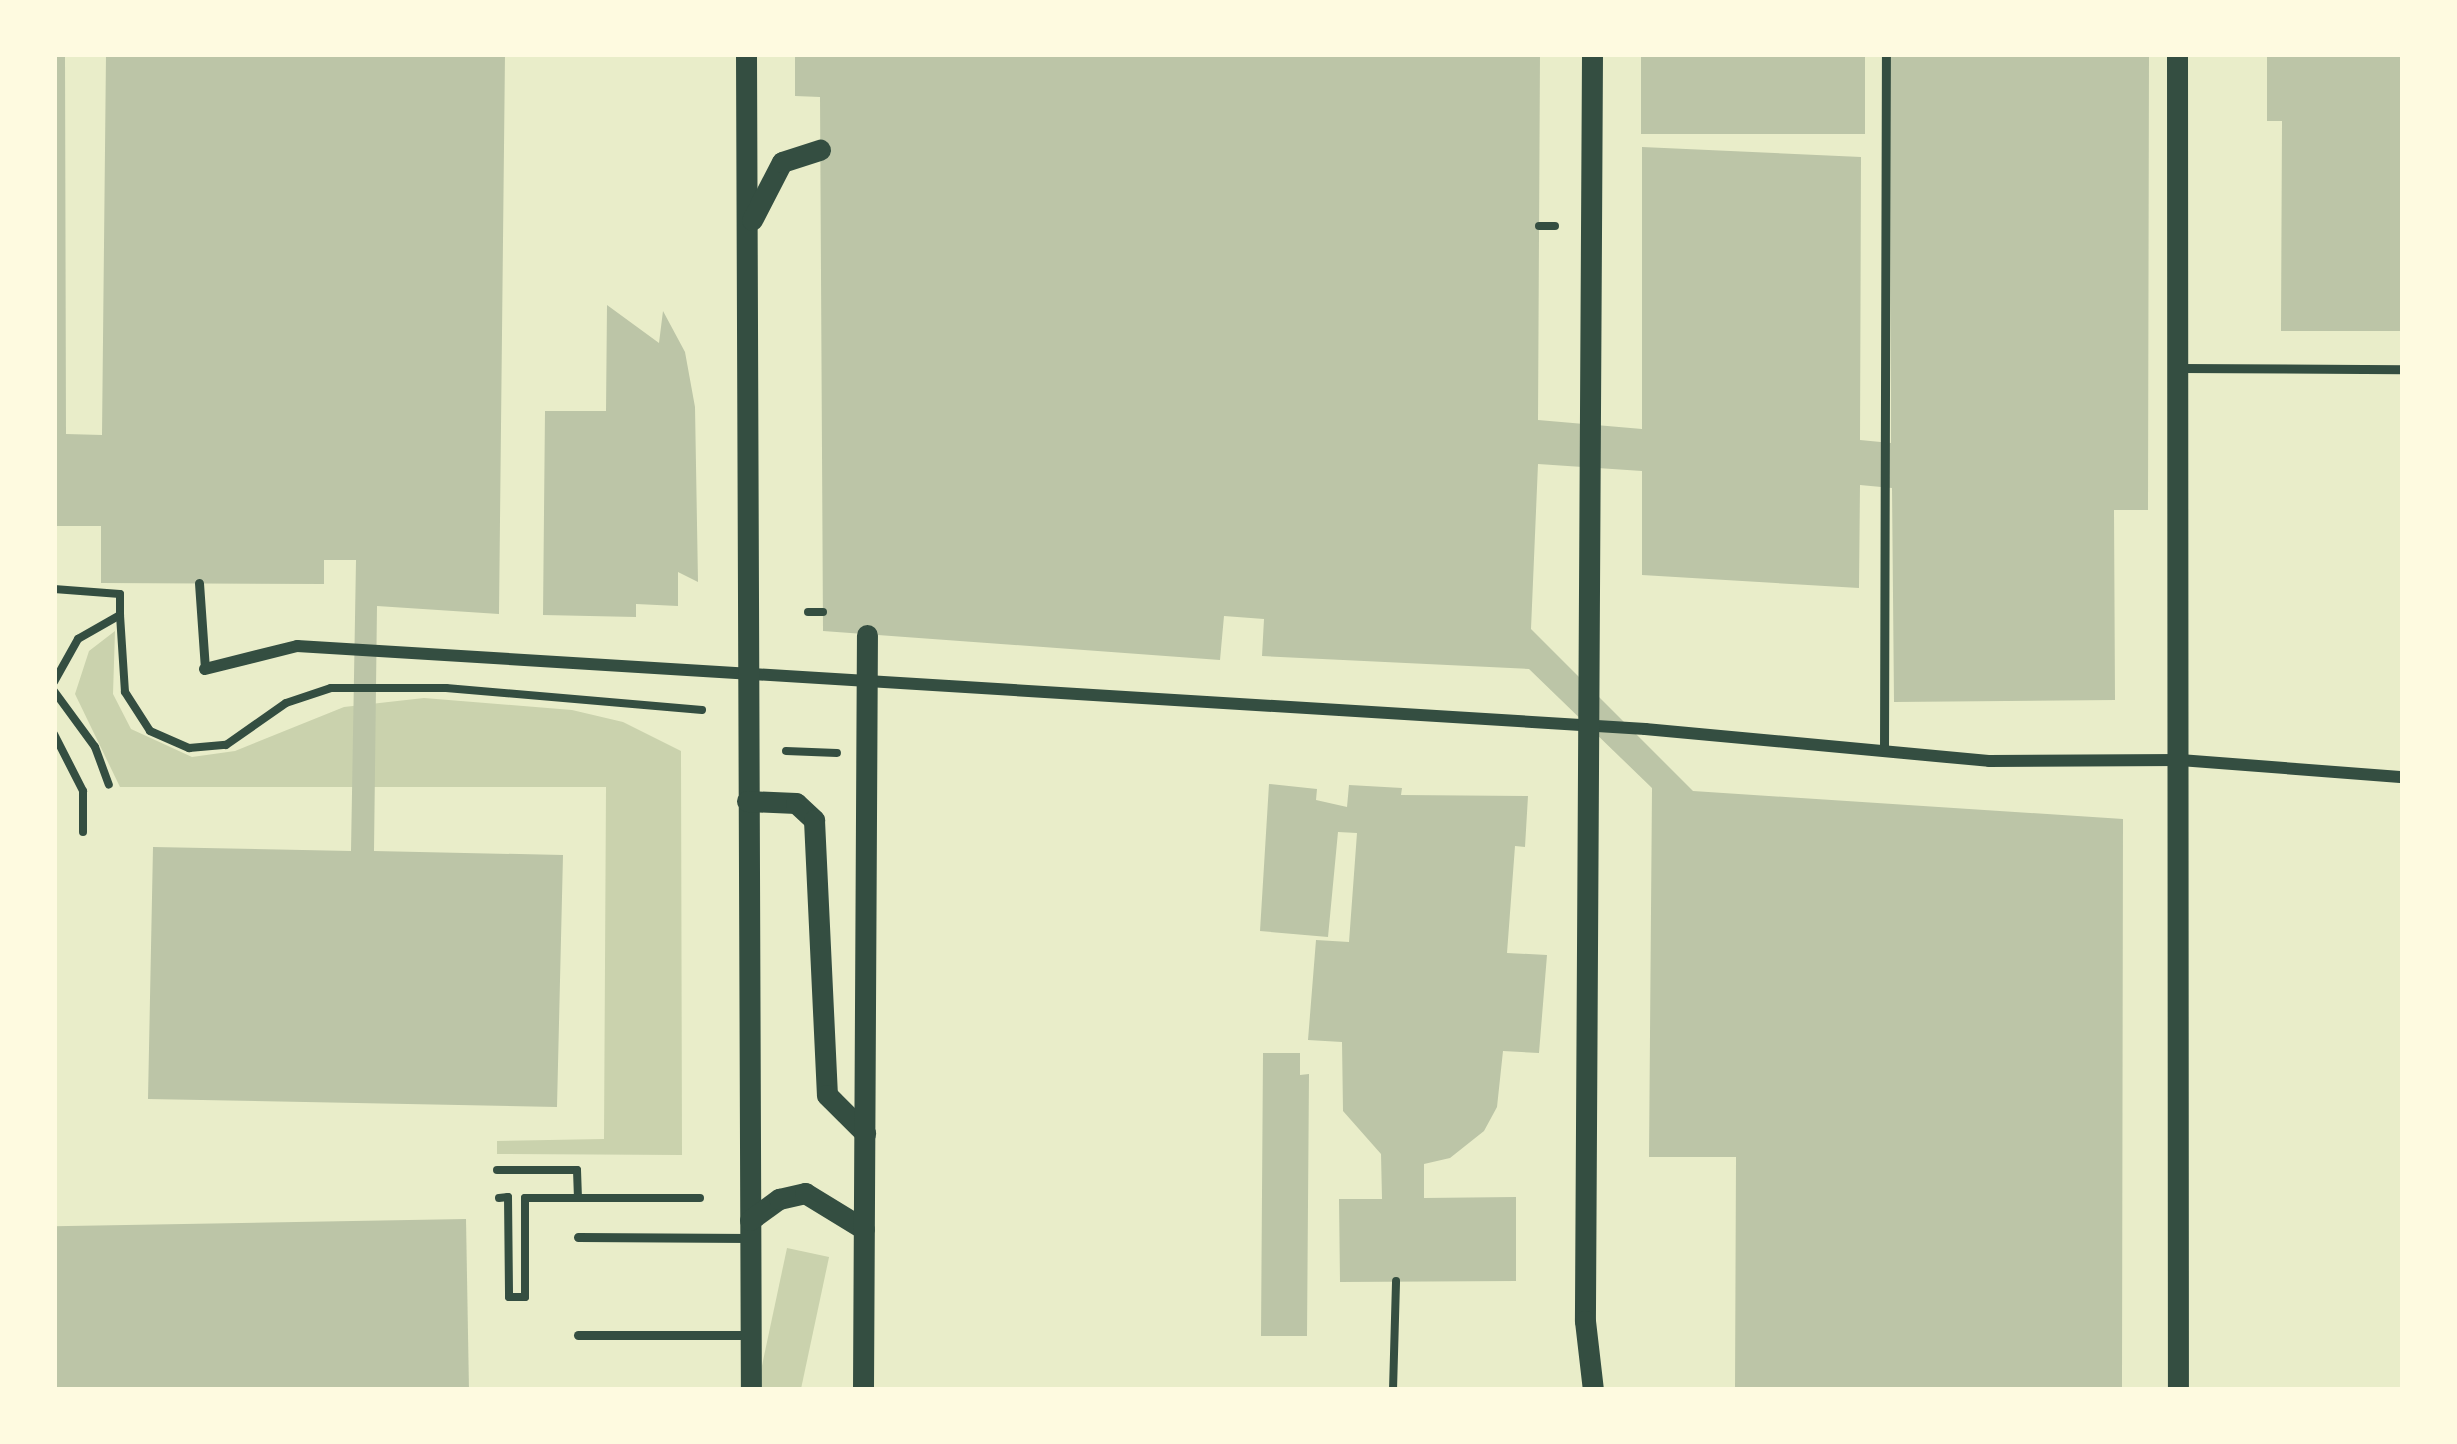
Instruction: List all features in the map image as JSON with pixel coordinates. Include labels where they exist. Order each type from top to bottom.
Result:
[{"type":"street","points":[[746,54],[751,1390]]},
{"type":"street","points":[[1592,54],[1585,1321],[1593,1390]]},
{"type":"street","points":[[2177,54],[2178,1390]]},
{"type":"street","points":[[747,234],[782,162],[820,151]]},
{"type":"street","points":[[863,1390],[867,635]]},
{"type":"street","points":[[205,669],[297,646],[745,679],[868,681],[1590,725],[1884,752],[2180,760],[2403,777]]},
{"type":"street","points":[[747,801],[796,803],[814,820],[827,1095],[865,1133]]},
{"type":"street","points":[[750,1228],[779,1199],[805,1193],[864,1229]]},
{"type":"lane","points":[[1884,752],[1886,54]]},
{"type":"lane","points":[[2177,368],[2403,369]]},
{"type":"lane","points":[[199,583],[205,669]]},
{"type":"lane","points":[[578,1237],[750,1228]]},
{"type":"lane","points":[[578,1336],[751,1335]]},
{"type":"path","points":[[1539,226],[1555,226]]},
{"type":"path","points":[[54,589],[120,594],[118,662],[131,704],[150,731],[189,748],[226,745],[286,703],[331,688],[446,688],[702,710]]},
{"type":"path","points":[[808,612],[823,612]]},
{"type":"path","points":[[109,785],[95,747],[54,687],[78,639],[120,615]]},
{"type":"path","points":[[54,734],[83,791],[83,832]]},
{"type":"path","points":[[786,751],[838,753]]},
{"type":"path","points":[[497,1170],[577,1171],[578,1198]]},
{"type":"path","points":[[1393,1390],[1396,1282]]},
{"type":"green space","points":[[115,631],[113,694],[131,729],[192,757],[235,751],[344,707],[424,698],[572,710],[623,722],[681,751],[682,1155],[497,1154],[497,1141],[604,1139],[606,787],[120,787],[75,694],[89,651]]},
{"type":"green space","points":[[787,1248],[829,1257],[801,1390],[757,1387]]},
{"type":"building","points":[[54,54],[65,54],[66,434],[102,435],[106,54],[505,54],[499,614],[377,606],[374,851],[563,855],[557,1107],[148,1099],[153,847],[351,851],[356,560],[324,560],[324,584],[101,583],[101,526],[54,526]]},
{"type":"building","points":[[795,54],[1540,54],[1538,420],[1642,429],[1642,147],[1861,157],[1860,440],[1891,443],[1891,54],[2149,54],[2148,510],[2114,510],[2115,700],[1894,702],[1892,488],[1860,485],[1859,588],[1642,575],[1642,471],[1538,464],[1531,629],[1693,791],[2123,819],[2122,1390],[1735,1390],[1736,1157],[1649,1157],[1652,788],[1529,669],[1262,656],[1264,619],[1224,616],[1220,660],[823,631],[820,97],[795,96]]},
{"type":"building","points":[[1641,54],[1865,54],[1865,134],[1641,134]]},
{"type":"building","points":[[2267,54],[2403,54],[2403,331],[2281,331],[2282,121],[2267,121]]},
{"type":"building","points":[[607,305],[659,343],[663,311],[685,352],[695,407],[698,582],[678,572],[678,606],[636,604],[636,617],[543,615],[545,411],[606,411]]},
{"type":"building","points":[[1269,784],[1317,789],[1316,800],[1347,807],[1349,785],[1402,788],[1401,795],[1528,796],[1525,847],[1515,846],[1507,953],[1547,955],[1539,1053],[1503,1051],[1497,1107],[1484,1131],[1450,1158],[1424,1164],[1424,1198],[1516,1197],[1516,1281],[1340,1282],[1339,1199],[1382,1199],[1381,1154],[1343,1111],[1342,1042],[1308,1040],[1316,940],[1349,942],[1357,833],[1338,832],[1328,937],[1260,931]]},
{"type":"building","points":[[1263,1053],[1300,1053],[1300,1075],[1309,1074],[1307,1336],[1261,1336]]},
{"type":"building","points":[[466,1219],[469,1390],[57,1390],[54,1226]]}]
